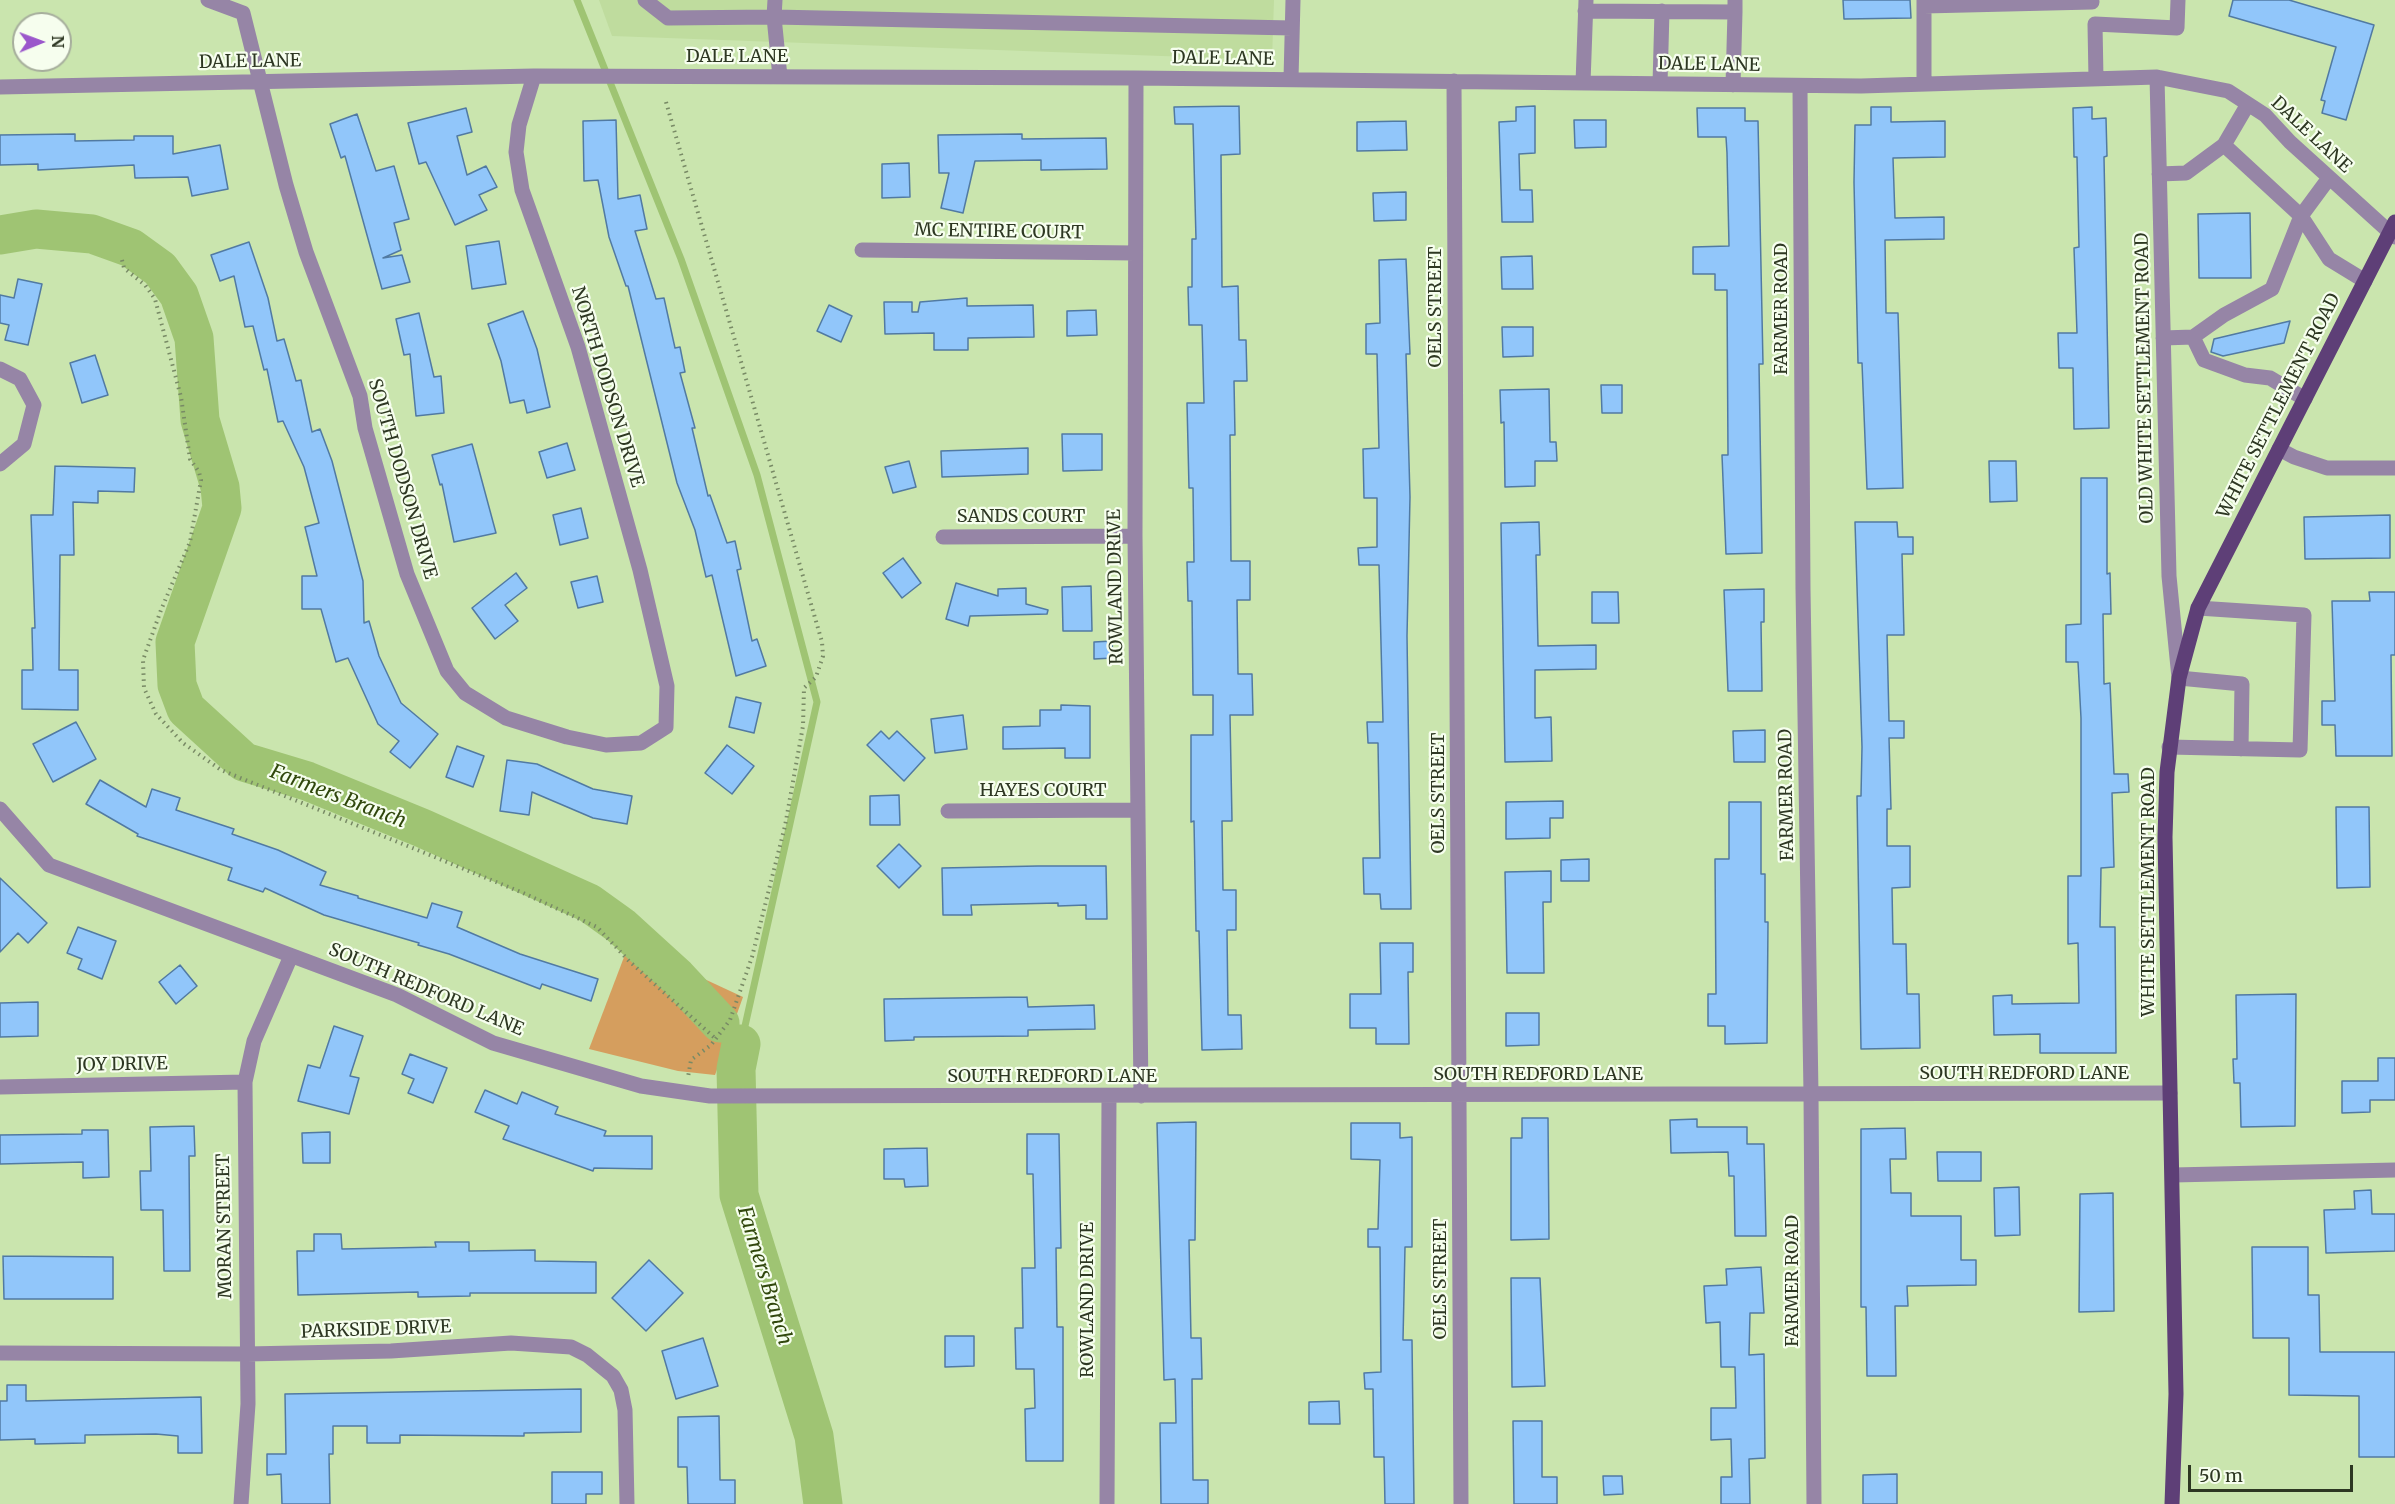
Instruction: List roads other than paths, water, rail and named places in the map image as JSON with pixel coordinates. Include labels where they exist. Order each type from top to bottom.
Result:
[{"type":"main road","name":"WHITE SETTLEMENT ROAD","points":[[2172,1504],[2176,1394],[2165,837],[2169,747],[2179,678],[2198,608],[2365,281],[2393,231]]},
{"type":"street","name":"SOUTH DODSON DRIVE","points":[[208,0],[243,13],[306,252],[360,396],[365,428],[407,574],[447,671],[465,693],[506,718],[567,737],[606,745],[641,743],[659,734],[666,727],[668,711]]},
{"type":"street","points":[[645,0],[668,18],[774,17],[1292,28]]},
{"type":"street","points":[[775,0],[774,17],[780,77]]},
{"type":"street","points":[[1292,79],[1293,0]]},
{"type":"street","points":[[2095,24],[2177,28],[2178,0]]},
{"type":"street","points":[[1924,84],[1924,3],[2092,1],[2095,24],[2096,79]]},
{"type":"street","points":[[1582,83],[1586,5],[1662,11],[1735,6],[1733,85]]},
{"type":"street","points":[[1660,84],[1662,11]]},
{"type":"street","name":"DALE LANE","points":[[0,87],[534,76],[1292,79],[1800,86],[2157,77],[2228,91],[2265,115],[2328,178],[2393,231]]},
{"type":"street","name":"NORTH DODSON DRIVE","points":[[534,76],[519,125],[516,152],[522,190],[578,347],[640,570],[667,686],[668,711]]},
{"type":"street","name":"OLD WHITE SETTLEMENT ROAD","points":[[2157,77],[2169,576],[2179,678]]},
{"type":"street","name":"ROWLAND DRIVE","points":[[1136,78],[1135,536],[1141,1096]]},
{"type":"street","name":"OELS STREET","points":[[1454,81],[1461,1095],[1461,1504]]},
{"type":"street","name":"FARMER ROAD","points":[[1800,86],[1803,577],[1811,1094],[1814,1504]]},
{"type":"street","points":[[2159,174],[2186,173],[2224,145],[2248,104]]},
{"type":"street","points":[[2224,145],[2301,216],[2329,260],[2365,281]]},
{"type":"street","points":[[2163,338],[2193,337],[2224,315],[2272,289],[2301,216],[2328,178]]},
{"type":"street","name":"MC ENTIRE COURT","points":[[862,250],[1135,253]]},
{"type":"street","points":[[2193,337],[2204,360],[2245,375],[2270,378],[2305,399]]},
{"type":"street","points":[[0,369],[20,380],[34,405],[24,444],[0,464]]},
{"type":"street","points":[[2279,449],[2294,458],[2327,468],[2395,468]]},
{"type":"street","name":"SANDS COURT","points":[[943,537],[1135,536]]},
{"type":"street","points":[[2169,747],[2300,750],[2304,615],[2198,608]]},
{"type":"street","points":[[2179,678],[2242,684],[2241,749]]},
{"type":"street","name":"SOUTH REDFORD LANE","points":[[0,809],[49,865],[397,995],[493,1043],[641,1086],[710,1096],[2170,1093]]},
{"type":"street","name":"HAYES COURT","points":[[948,811],[1138,810]]},
{"type":"street","name":"MORAN STREET","points":[[241,1504],[248,1404],[245,1082],[254,1041],[291,956]]},
{"type":"street","name":"JOY DRIVE","points":[[0,1087],[245,1082]]},
{"type":"street","name":"ROWLAND DRIVE","points":[[1107,1504],[1109,1096]]},
{"type":"street","points":[[2173,1175],[2395,1170]]},
{"type":"street","name":"PARKSIDE DRIVE","points":[[0,1353],[247,1354],[391,1351],[511,1343],[571,1347],[587,1355],[613,1376],[621,1390],[625,1410],[627,1504]]},
{"type":"waterway","points":[[577,0],[681,259],[757,475],[817,702],[741,1044]]},
{"type":"waterway","name":"Farmers Branch","points":[[0,235],[36,229],[92,234],[131,248],[160,269],[179,295],[194,338],[200,420],[220,487],[222,508],[175,642],[177,685],[186,709],[244,762],[307,781],[422,828],[589,903],[621,926],[677,977],[720,1023]]},
{"type":"waterway","points":[[729,1030],[741,1044]]},
{"type":"waterway","name":"Farmers Branch","points":[[741,1044],[736,1069],[739,1195],[814,1436],[823,1504]]}]
